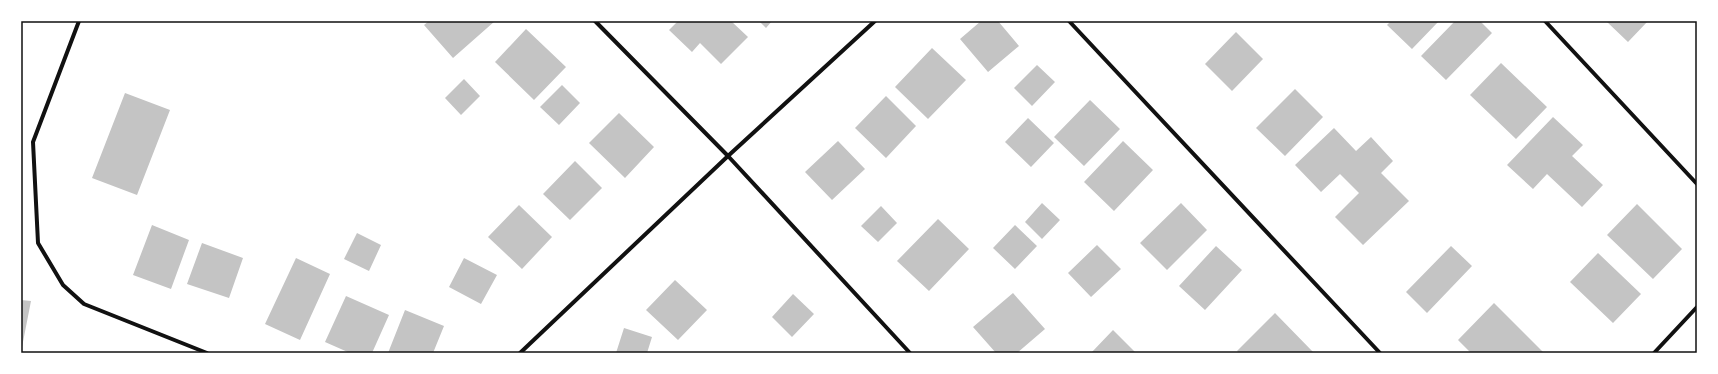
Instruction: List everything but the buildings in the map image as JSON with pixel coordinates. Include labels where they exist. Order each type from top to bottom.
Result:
[{"type":"street","points":[[79,21],[33,142],[38,243],[63,285],[84,304],[207,353]]},
{"type":"street","points":[[595,21],[728,156],[910,353]]},
{"type":"street","points":[[520,353],[728,156],[875,21]]},
{"type":"street","points":[[1069,21],[1380,353]]},
{"type":"street","points":[[1545,21],[1697,184]]},
{"type":"street","points":[[1654,353],[1697,307]]}]
